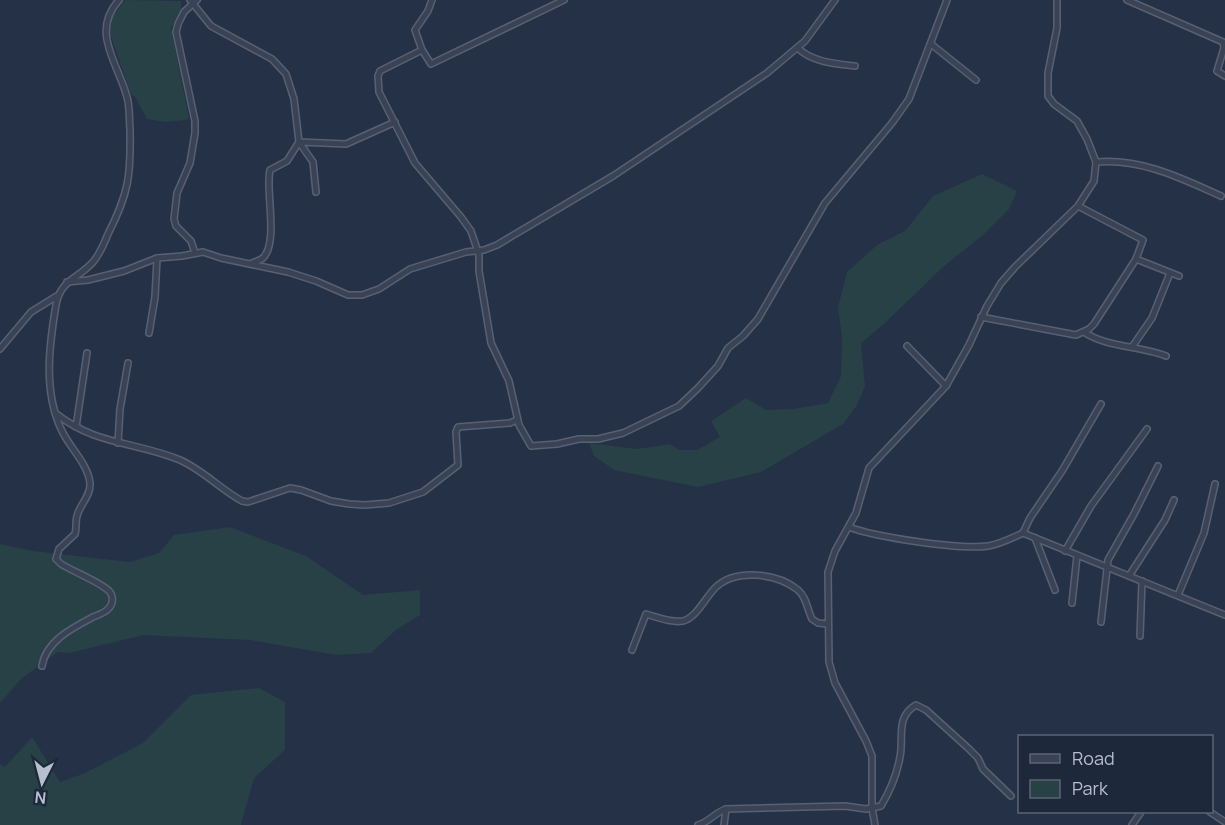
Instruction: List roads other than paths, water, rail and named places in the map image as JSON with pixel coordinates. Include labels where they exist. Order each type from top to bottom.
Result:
[{"type":"street","points":[[0,349],[31,312],[57,296],[67,282],[89,266],[99,253],[123,203],[128,184],[130,156],[129,104],[105,30],[108,14],[119,0]]},
{"type":"street","points":[[432,0],[425,16],[416,27],[422,50],[432,63],[564,0]]},
{"type":"street","points":[[67,282],[88,280],[124,271],[157,258],[208,253],[221,258],[288,272],[316,281],[343,294],[357,296],[373,292],[410,269],[497,245],[613,176],[767,73],[811,35],[835,0]]},
{"type":"street","points":[[422,50],[383,69],[379,73],[380,92],[415,163],[468,225],[478,251],[489,333],[509,381],[517,420],[531,446],[557,444],[579,439],[598,439],[632,430],[688,399],[718,366],[728,348],[750,329],[766,309],[825,203],[892,123],[909,99],[947,0]]},
{"type":"street","points":[[875,825],[872,808],[872,756],[831,671],[827,653],[828,572],[835,551],[856,513],[868,468],[946,386],[997,288],[1010,272],[1078,206],[1094,181],[1096,162],[1087,139],[1077,121],[1053,104],[1048,96],[1048,73],[1057,28],[1057,0]]},
{"type":"street","points":[[1127,0],[1223,42],[1224,48],[1217,71],[1225,76]]},
{"type":"street","points":[[195,253],[191,241],[176,226],[174,219],[177,193],[190,163],[195,133],[195,121],[176,32],[180,20],[193,1],[211,26],[264,54],[281,67],[294,99],[298,142],[313,162],[316,192]]},
{"type":"street","points":[[931,44],[976,80]]},
{"type":"street","points":[[798,48],[817,59],[855,66]]},
{"type":"street","points":[[298,142],[346,144],[395,122]]},
{"type":"street","points":[[250,264],[262,258],[267,249],[271,219],[268,178],[270,170],[287,161],[298,142]]},
{"type":"street","points":[[1096,162],[1128,162],[1181,177],[1221,196]]},
{"type":"street","points":[[981,317],[1076,335],[1094,324],[1137,259],[1143,243],[1141,237],[1078,206]]},
{"type":"street","points":[[149,333],[155,297],[157,258]]},
{"type":"street","points":[[1137,259],[1179,276]]},
{"type":"street","points":[[1132,346],[1152,318],[1170,273]]},
{"type":"street","points":[[42,666],[45,655],[57,639],[77,625],[110,608],[113,600],[112,595],[106,589],[56,559],[59,549],[75,534],[77,517],[88,496],[90,485],[87,472],[66,439],[55,413],[50,385],[49,363],[57,296]]},
{"type":"street","points":[[1084,332],[1094,339],[1154,351],[1166,356]]},
{"type":"street","points":[[907,346],[946,386]]},
{"type":"street","points":[[76,428],[87,353]]},
{"type":"street","points":[[118,443],[120,409],[128,363]]},
{"type":"street","points":[[849,526],[866,533],[935,543],[976,546],[998,543],[1023,533],[1101,404]]},
{"type":"street","points":[[55,413],[76,428],[97,438],[182,461],[242,501],[248,502],[284,489],[295,488],[339,503],[365,505],[398,501],[418,495],[459,465],[456,432],[458,427],[503,424],[517,420]]},
{"type":"street","points":[[1065,551],[1091,506],[1148,429]]},
{"type":"street","points":[[1101,622],[1108,560],[1158,466]]},
{"type":"street","points":[[1178,595],[1204,533],[1215,484]]},
{"type":"street","points":[[1129,576],[1165,520],[1174,500]]},
{"type":"street","points":[[1023,533],[1225,615]]},
{"type":"street","points":[[1035,538],[1055,590]]},
{"type":"street","points":[[1072,603],[1077,556]]},
{"type":"street","points":[[632,650],[646,614],[666,620],[684,620],[696,612],[714,588],[737,577],[767,577],[789,585],[806,600],[812,619],[828,624]]},
{"type":"street","points":[[1140,636],[1142,581]]},
{"type":"street","points":[[698,825],[726,809],[845,806],[861,809],[881,806],[892,783],[901,755],[900,724],[911,707],[916,705],[926,710],[968,748],[978,758],[983,769],[1011,796]]},
{"type":"street","points":[[724,825],[726,809]]},
{"type":"street","points":[[1212,813],[1225,822]]}]
